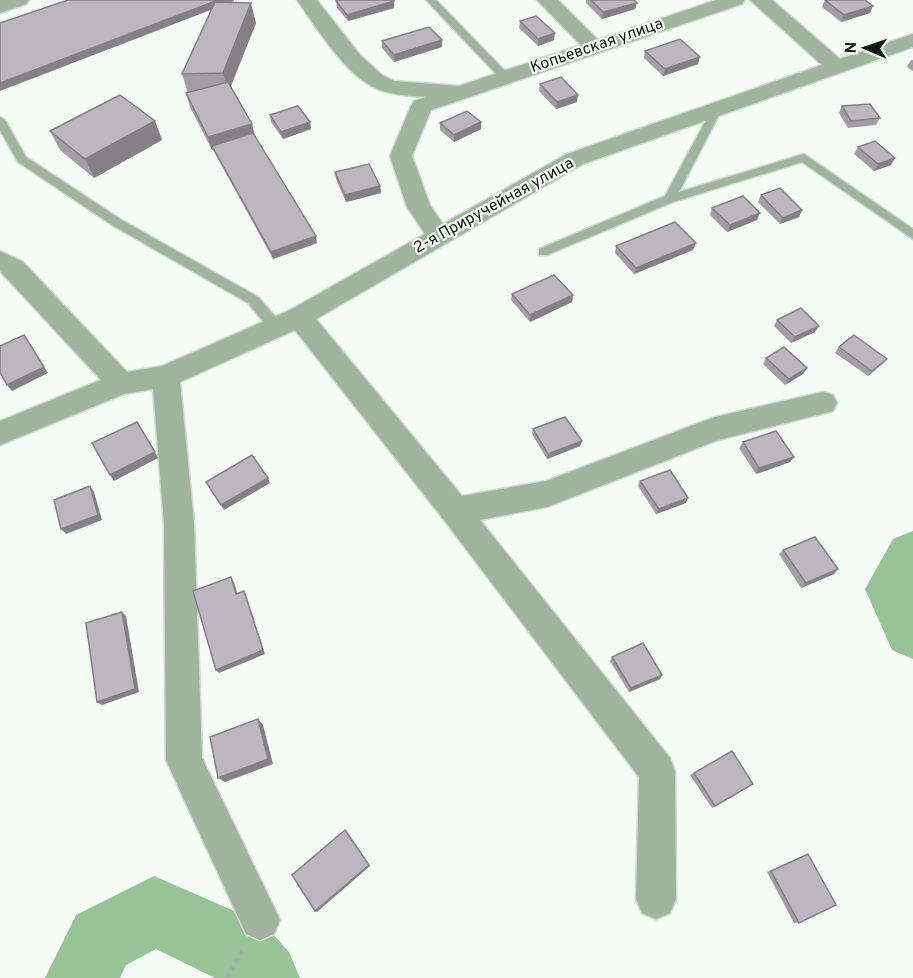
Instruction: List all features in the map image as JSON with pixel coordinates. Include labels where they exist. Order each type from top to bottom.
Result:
[{"type":"street","points":[[0,7],[19,0]]},
{"type":"street","points":[[307,0],[347,52],[371,76],[386,85],[460,93]]},
{"type":"street","points":[[547,0],[593,46]]},
{"type":"street","name":"Копьевская улица","points":[[440,236],[419,207],[401,156],[422,106],[593,46],[735,0]]},
{"type":"street","points":[[760,0],[837,67]]},
{"type":"street","name":"2-я Приручейная улица","points":[[0,433],[121,384],[166,376],[288,322],[575,159],[913,40]]},
{"type":"street","points":[[0,260],[14,268],[121,384]]},
{"type":"street","points":[[288,322],[455,511],[657,771],[656,899]]},
{"type":"street","points":[[166,376],[179,523],[184,760],[260,920]]},
{"type":"street","points":[[455,511],[547,494],[715,429],[823,402]]},
{"type":"lane","points":[[431,0],[505,77]]},
{"type":"lane","points":[[669,199],[717,110]]},
{"type":"lane","points":[[0,120],[22,159],[116,222],[288,322]]},
{"type":"lane","points":[[543,252],[669,199],[804,158],[913,235]]},
{"type":"building","points":[[68,0],[218,0],[0,83],[0,23]]},
{"type":"building","points":[[591,0],[634,0],[637,3],[603,12]]},
{"type":"building","points":[[825,0],[865,0],[873,6],[844,15]]},
{"type":"building","points":[[336,1],[394,1],[347,15]]},
{"type":"building","points":[[215,2],[251,3],[223,73],[182,74]]},
{"type":"building","points":[[536,16],[555,33],[538,39],[520,21]]},
{"type":"building","points":[[429,27],[442,40],[394,55],[382,41]]},
{"type":"building","points":[[680,39],[700,57],[665,69],[645,51]]},
{"type":"building","points":[[561,77],[578,95],[557,102],[540,84]]},
{"type":"building","points":[[228,82],[252,124],[208,137],[186,93]]},
{"type":"building","points":[[120,95],[155,121],[85,159],[50,131]]},
{"type":"building","points":[[870,104],[880,118],[851,121],[842,106]]},
{"type":"building","points":[[298,106],[310,122],[281,132],[270,115]]},
{"type":"building","points":[[467,111],[481,122],[454,135],[440,123]]},
{"type":"building","points":[[253,133],[316,236],[271,252],[212,146]]},
{"type":"building","points":[[875,141],[895,158],[878,164],[858,147]]},
{"type":"building","points":[[369,164],[380,186],[345,195],[335,172]]},
{"type":"building","points":[[780,188],[802,210],[783,218],[761,195]]},
{"type":"building","points":[[743,196],[760,213],[730,225],[712,208]]},
{"type":"building","points":[[675,222],[696,243],[636,268],[616,246]]},
{"type":"building","points":[[554,275],[573,295],[530,315],[512,294]]},
{"type":"building","points":[[801,308],[819,326],[795,337],[777,320]]},
{"type":"building","points":[[24,335],[44,367],[7,385],[0,372],[0,346]]},
{"type":"building","points":[[854,335],[887,359],[872,371],[839,347]]},
{"type":"building","points":[[784,347],[807,368],[789,379],[766,358]]},
{"type":"building","points":[[565,417],[582,441],[548,454],[533,429]]},
{"type":"building","points":[[137,422],[155,452],[110,475],[92,443]]},
{"type":"building","points":[[776,431],[794,457],[759,468],[743,442]]},
{"type":"building","points":[[252,455],[268,478],[221,505],[206,482]]},
{"type":"building","points":[[670,470],[688,498],[659,509],[640,481]]},
{"type":"building","points":[[90,486],[98,515],[61,529],[54,500]]},
{"type":"building","points":[[815,537],[838,569],[806,583],[783,550]]},
{"type":"building","points":[[231,577],[236,594],[244,591],[263,650],[216,670],[193,591]]},
{"type":"building","points":[[122,612],[135,689],[97,702],[86,623]]},
{"type":"building","points":[[643,643],[662,675],[631,688],[612,657]]},
{"type":"building","points":[[258,719],[268,759],[218,778],[210,737]]},
{"type":"building","points":[[732,751],[753,784],[715,806],[694,773]]},
{"type":"building","points":[[345,830],[369,865],[315,911],[292,875]]},
{"type":"building","points":[[808,854],[836,905],[799,923],[771,871]]},
{"type":"waterway","points":[[913,557],[894,589],[913,630]]},
{"type":"waterway","points":[[82,978],[101,940],[154,911],[238,950],[263,978]]}]
